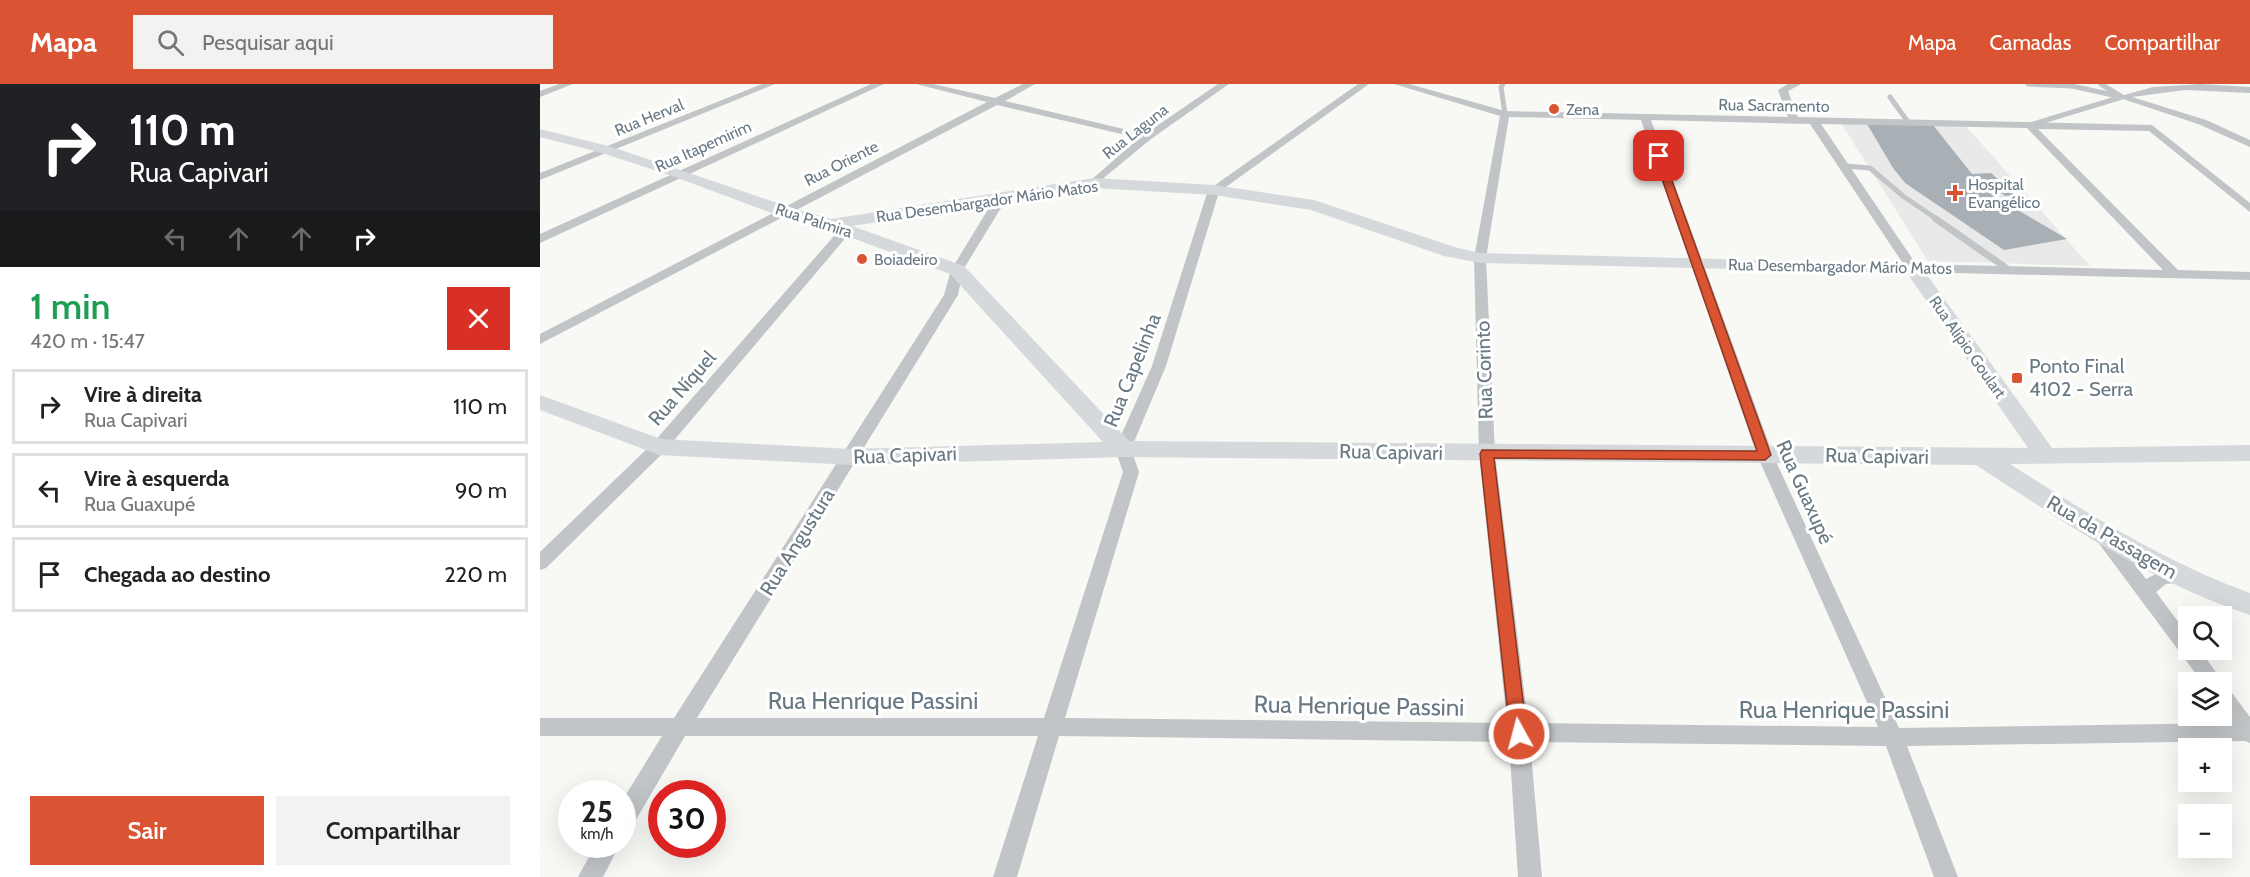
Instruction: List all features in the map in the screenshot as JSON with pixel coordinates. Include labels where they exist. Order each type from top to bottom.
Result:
[{"type":"street","points":[[540,94],[568,84]]},
{"type":"street","name":"Rua Herval","points":[[540,177],[770,84]]},
{"type":"street","name":"Rua Itapemirim","points":[[540,238],[879,84]]},
{"type":"street","points":[[921,84],[1147,138]]},
{"type":"street","name":"Rua Oriente","points":[[540,340],[783,211],[1030,84]]},
{"type":"street","name":"Rua Laguna","points":[[1094,183],[1147,138],[1224,84]]},
{"type":"street","points":[[1214,190],[1364,84]]},
{"type":"street","name":"Rua Sacramento","points":[[1399,84],[1505,114],[2152,128],[2250,209]]},
{"type":"street","points":[[1794,120],[1783,90],[1796,84]]},
{"type":"street","points":[[2122,97],[2145,89],[2175,87],[2250,90]]},
{"type":"street","points":[[2122,97],[2202,122],[2250,144]]},
{"type":"street","name":"Rua Corinto","points":[[1505,114],[1480,258],[1487,454],[1519,734],[1530,877]]},
{"type":"street","name":"Rua Guaxupé","points":[[1645,117],[1765,455],[1893,737],[1946,877]]},
{"type":"street","name":"Rua Alípio Goulart","points":[[1813,120],[1912,268],[2044,454]]},
{"type":"street","points":[[2030,125],[2174,274]]},
{"type":"street","name":"Rua Palmira","points":[[540,133],[607,150],[681,174],[957,270],[1123,449]]},
{"type":"street","name":"Rua Desembargador Mário Matos","points":[[838,227],[1094,183],[1214,190],[1314,205],[1450,252],[1480,258],[2250,276]]},
{"type":"street","name":"Rua Capelinha","points":[[1005,877],[1131,471],[1123,449],[1159,366],[1214,190]]},
{"type":"street","name":"Rua Angustura","points":[[636,799],[951,295],[957,270],[1001,198]]},
{"type":"street","name":"Rua Níquel","points":[[540,563],[659,447],[838,227]]},
{"type":"street","name":"Rua Capivari","points":[[540,402],[659,447],[851,457],[1123,449],[1981,457],[2044,454],[2250,453]]},
{"type":"street","name":"Rua da Passagem","points":[[1981,457],[2103,535],[2179,577],[2250,604]]},
{"type":"street","points":[[2103,535],[2206,672]]},
{"type":"street","points":[[2145,591],[2155,580],[2162,577],[2179,577]]},
{"type":"street","points":[[2232,709],[2249,733]]},
{"type":"street","name":"Rua Henrique Passini","points":[[540,727],[1053,728],[1893,737],[2249,733]]},
{"type":"street","points":[[590,877],[601,858]]},
{"type":"lane","points":[[1503,84],[1501,87],[1505,114]]},
{"type":"lane","points":[[2028,84],[2072,86],[2122,97]]},
{"type":"lane","points":[[2100,84],[2122,97]]},
{"type":"lane","points":[[1890,97],[1908,122]]},
{"type":"lane","points":[[2030,125],[2122,97]]},
{"type":"lane","points":[[1845,166],[1870,168],[1903,196],[2009,270]]},
{"type":"shaded area","name":"Hospital Evangélico","points":[[1841,123],[1965,125],[2090,266],[1928,261]]},
{"type":"building","name":"Hospital Evangélico","points":[[1867,124],[1933,125],[1972,174],[1991,173],[2015,195],[2005,196],[1988,182],[1972,183],[2067,239],[2004,250],[1905,183],[1893,168]]},
{"type":"place","name":"Zena","points":[[1554,109]]},
{"type":"place","name":"Hospital Evangélico","points":[[1955,193]]},
{"type":"place","name":"Boiadeiro","points":[[862,259]]},
{"type":"place","name":"Ponto Final 4102 - Serra","points":[[2017,378]]},
{"type":"route","points":[[1519,734],[1487,454],[1765,455],[1659,156]]}]
